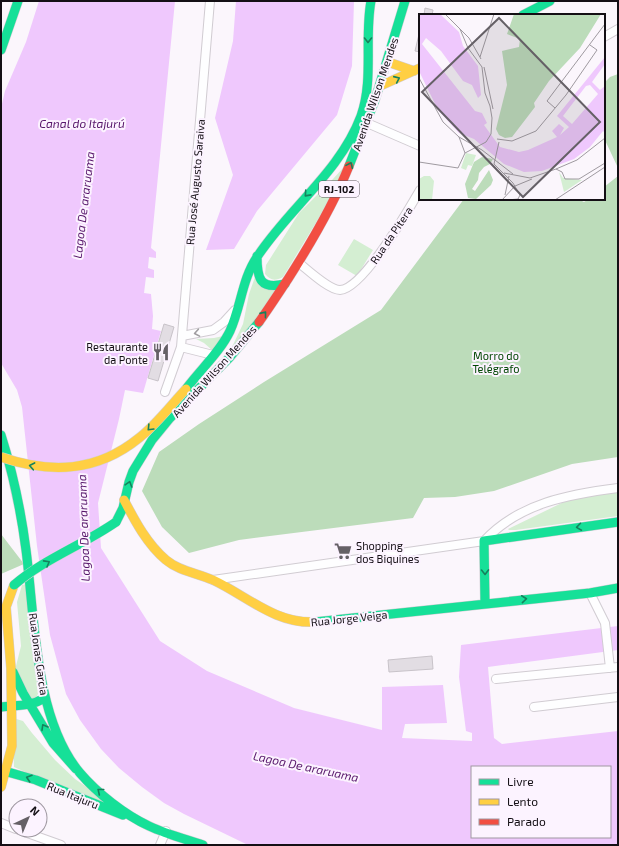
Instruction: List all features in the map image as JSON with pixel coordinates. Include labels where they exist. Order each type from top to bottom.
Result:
[{"type":"main road","points":[[1,50],[18,1]]},
{"type":"main road","name":"Avenida Wilson Mendes","points":[[1,456],[25,464],[50,469],[78,467],[102,461],[117,454],[139,439],[186,389],[206,365],[229,333],[246,274],[257,256],[284,220],[333,165],[352,137],[361,114],[365,98],[368,74],[368,18],[371,1]]},
{"type":"main road","points":[[524,14],[540,3],[550,1]]},
{"type":"main road","name":"Avenida Wilson Mendes","points":[[116,521],[120,516],[129,482],[136,465],[153,438],[231,355],[270,307],[299,263],[336,196],[367,123],[388,62],[404,2]]},
{"type":"main road","points":[[388,62],[417,70]]},
{"type":"main road","points":[[380,86],[417,70]]},
{"type":"main road","points":[[257,256],[256,270],[263,284],[273,287],[285,284]]},
{"type":"main road","points":[[213,355],[231,355]]},
{"type":"main road","name":"Rua Jonas Garcia","points":[[1,434],[16,486],[26,550],[37,653],[44,698],[65,749],[76,769],[88,781],[143,823],[203,845]]},
{"type":"main road","name":"Rua Jorge Veiga","points":[[124,500],[142,530],[158,551],[171,563],[185,571],[212,580],[274,614],[302,622],[320,622],[485,603],[590,593],[618,588]]},
{"type":"main road","points":[[1,787],[4,770],[12,746],[11,668],[6,607],[14,585],[27,574],[103,531],[116,521],[128,523],[142,530]]},
{"type":"main road","points":[[485,603],[484,541],[618,522]]},
{"type":"main road","points":[[11,668],[23,693],[53,743],[60,753],[76,769]]},
{"type":"main road","points":[[1,707],[35,704],[44,698]]},
{"type":"main road","name":"Rua Itajuru","points":[[4,770],[36,780],[143,823]]},
{"type":"street","name":"Rua José Augusto Saraiva","points":[[164,392],[181,347],[210,1]]},
{"type":"street","points":[[605,36],[618,29]]},
{"type":"street","points":[[367,123],[419,146]]},
{"type":"street","name":"Rua da Pitera","points":[[299,263],[333,288],[340,290],[348,287],[364,273],[386,245],[419,192]]},
{"type":"street","points":[[182,336],[213,330],[224,322],[237,308]]},
{"type":"street","points":[[181,347],[213,355]]},
{"type":"street","points":[[212,580],[484,541],[496,529],[536,506],[554,499],[618,488]]},
{"type":"street","points":[[496,679],[614,667],[609,657],[605,623],[590,593]]},
{"type":"street","points":[[534,707],[618,698]]},
{"type":"street","points":[[160,845],[166,831]]},
{"type":"street","points":[[41,838],[61,845]]},
{"type":"green space","points":[[618,74],[618,168],[605,140],[605,82],[610,77]]},
{"type":"green space","points":[[352,158],[317,221],[283,277],[275,280],[269,278],[265,274],[266,265],[299,213]]},
{"type":"green space","name":"Morro do Telégrafo","points":[[618,176],[618,457],[572,464],[494,491],[455,497],[424,498],[413,518],[239,540],[189,553],[162,527],[142,491],[159,452],[264,382],[381,310],[463,200],[580,200],[584,202],[587,200],[605,200],[605,186]]},
{"type":"green space","points":[[354,239],[373,250],[357,276],[338,265]]},
{"type":"green space","points":[[255,277],[278,292],[231,349],[243,324],[249,294]]},
{"type":"green space","points":[[223,336],[212,350],[204,343],[196,339],[214,338]]},
{"type":"green space","points":[[618,492],[618,516],[516,530],[508,529],[572,498]]},
{"type":"green space","points":[[1,534],[24,564],[1,574]]},
{"type":"green space","points":[[27,584],[38,694],[35,699],[30,700],[14,674],[21,646],[17,602],[22,585]]},
{"type":"green space","points":[[13,718],[23,721],[55,760],[75,779],[107,801],[91,801],[14,767]]},
{"type":"water","name":"Canal do Itajurú","points":[[39,1],[175,1],[151,248],[156,252],[156,258],[149,257],[148,268],[154,270],[154,278],[146,277],[144,293],[151,294],[153,316],[152,329],[161,331],[143,393],[125,390],[98,503],[101,548],[160,641],[207,671],[294,708],[382,730],[382,687],[443,685],[447,723],[405,724],[402,738],[472,741],[472,733],[466,731],[459,677],[461,645],[618,626],[618,650],[488,667],[494,738],[502,744],[618,731],[618,845],[248,845],[164,803],[119,768],[101,749],[80,720],[66,694],[50,635],[37,546],[22,407],[17,390],[1,363],[1,108],[5,91],[26,42]]},
{"type":"water","points":[[236,1],[354,1],[352,66],[337,115],[257,211],[234,249],[206,250],[233,175],[215,118],[233,41]]},
{"type":"building","points":[[425,8],[433,10],[432,14],[424,14]]},
{"type":"building","points":[[419,34],[419,52],[415,51]]},
{"type":"building","points":[[164,324],[174,327],[158,381],[148,378]]},
{"type":"building","points":[[432,656],[433,669],[389,672],[388,660]]},
{"type":"traffic: fast","points":[[1,50],[18,1]]},
{"type":"traffic: fast","points":[[186,389],[226,339],[234,322],[248,274],[257,257],[270,239],[327,172],[352,136],[361,116],[367,88],[368,30],[371,1]]},
{"type":"traffic: fast","points":[[349,166],[375,100],[405,1]]},
{"type":"traffic: fast","points":[[525,14],[550,1]]},
{"type":"traffic: fast","points":[[257,256],[259,277],[262,281],[265,284],[270,285],[285,284]]},
{"type":"traffic: fast","points":[[116,522],[123,508],[133,471],[152,440],[170,418],[230,357],[259,322]]},
{"type":"traffic: fast","points":[[1,435],[13,478],[22,521],[35,636],[45,696],[53,725],[65,750],[87,781],[121,810],[155,829],[203,845]]},
{"type":"traffic: fast","points":[[14,585],[38,567],[116,522]]},
{"type":"traffic: fast","points":[[485,603],[484,541],[618,522]]},
{"type":"traffic: fast","points":[[315,622],[590,593],[618,588]]},
{"type":"traffic: fast","points":[[13,672],[23,693],[53,743],[76,769]]},
{"type":"traffic: fast","points":[[1,707],[34,703],[44,698]]},
{"type":"traffic: fast","points":[[1,770],[36,780],[123,815]]},
{"type":"traffic: slow","points":[[388,62],[414,71]]},
{"type":"traffic: slow","points":[[380,86],[419,68]]},
{"type":"traffic: slow","points":[[1,457],[38,466],[56,467],[73,467],[107,458],[146,433],[186,389]]},
{"type":"traffic: slow","points":[[124,500],[147,540],[159,554],[171,564],[226,586],[274,614],[287,619],[315,622]]},
{"type":"traffic: slow","points":[[1,787],[12,746],[11,668],[6,607],[14,585]]},
{"type":"traffic: jam","points":[[259,322],[313,238],[329,210],[349,166]]},
{"type":"place","name":"Restaurante da Ponte","points":[[161,352]]},
{"type":"place","name":"Shopping dos Biquines","points":[[343,551]]},
{"type":"water label","name":"Lagoa De araruama","points":[[83,205]]},
{"type":"water label","name":"Lagoa De araruama","points":[[83,528]]},
{"type":"water label","name":"Lagoa De araruama","points":[[306,766]]}]
